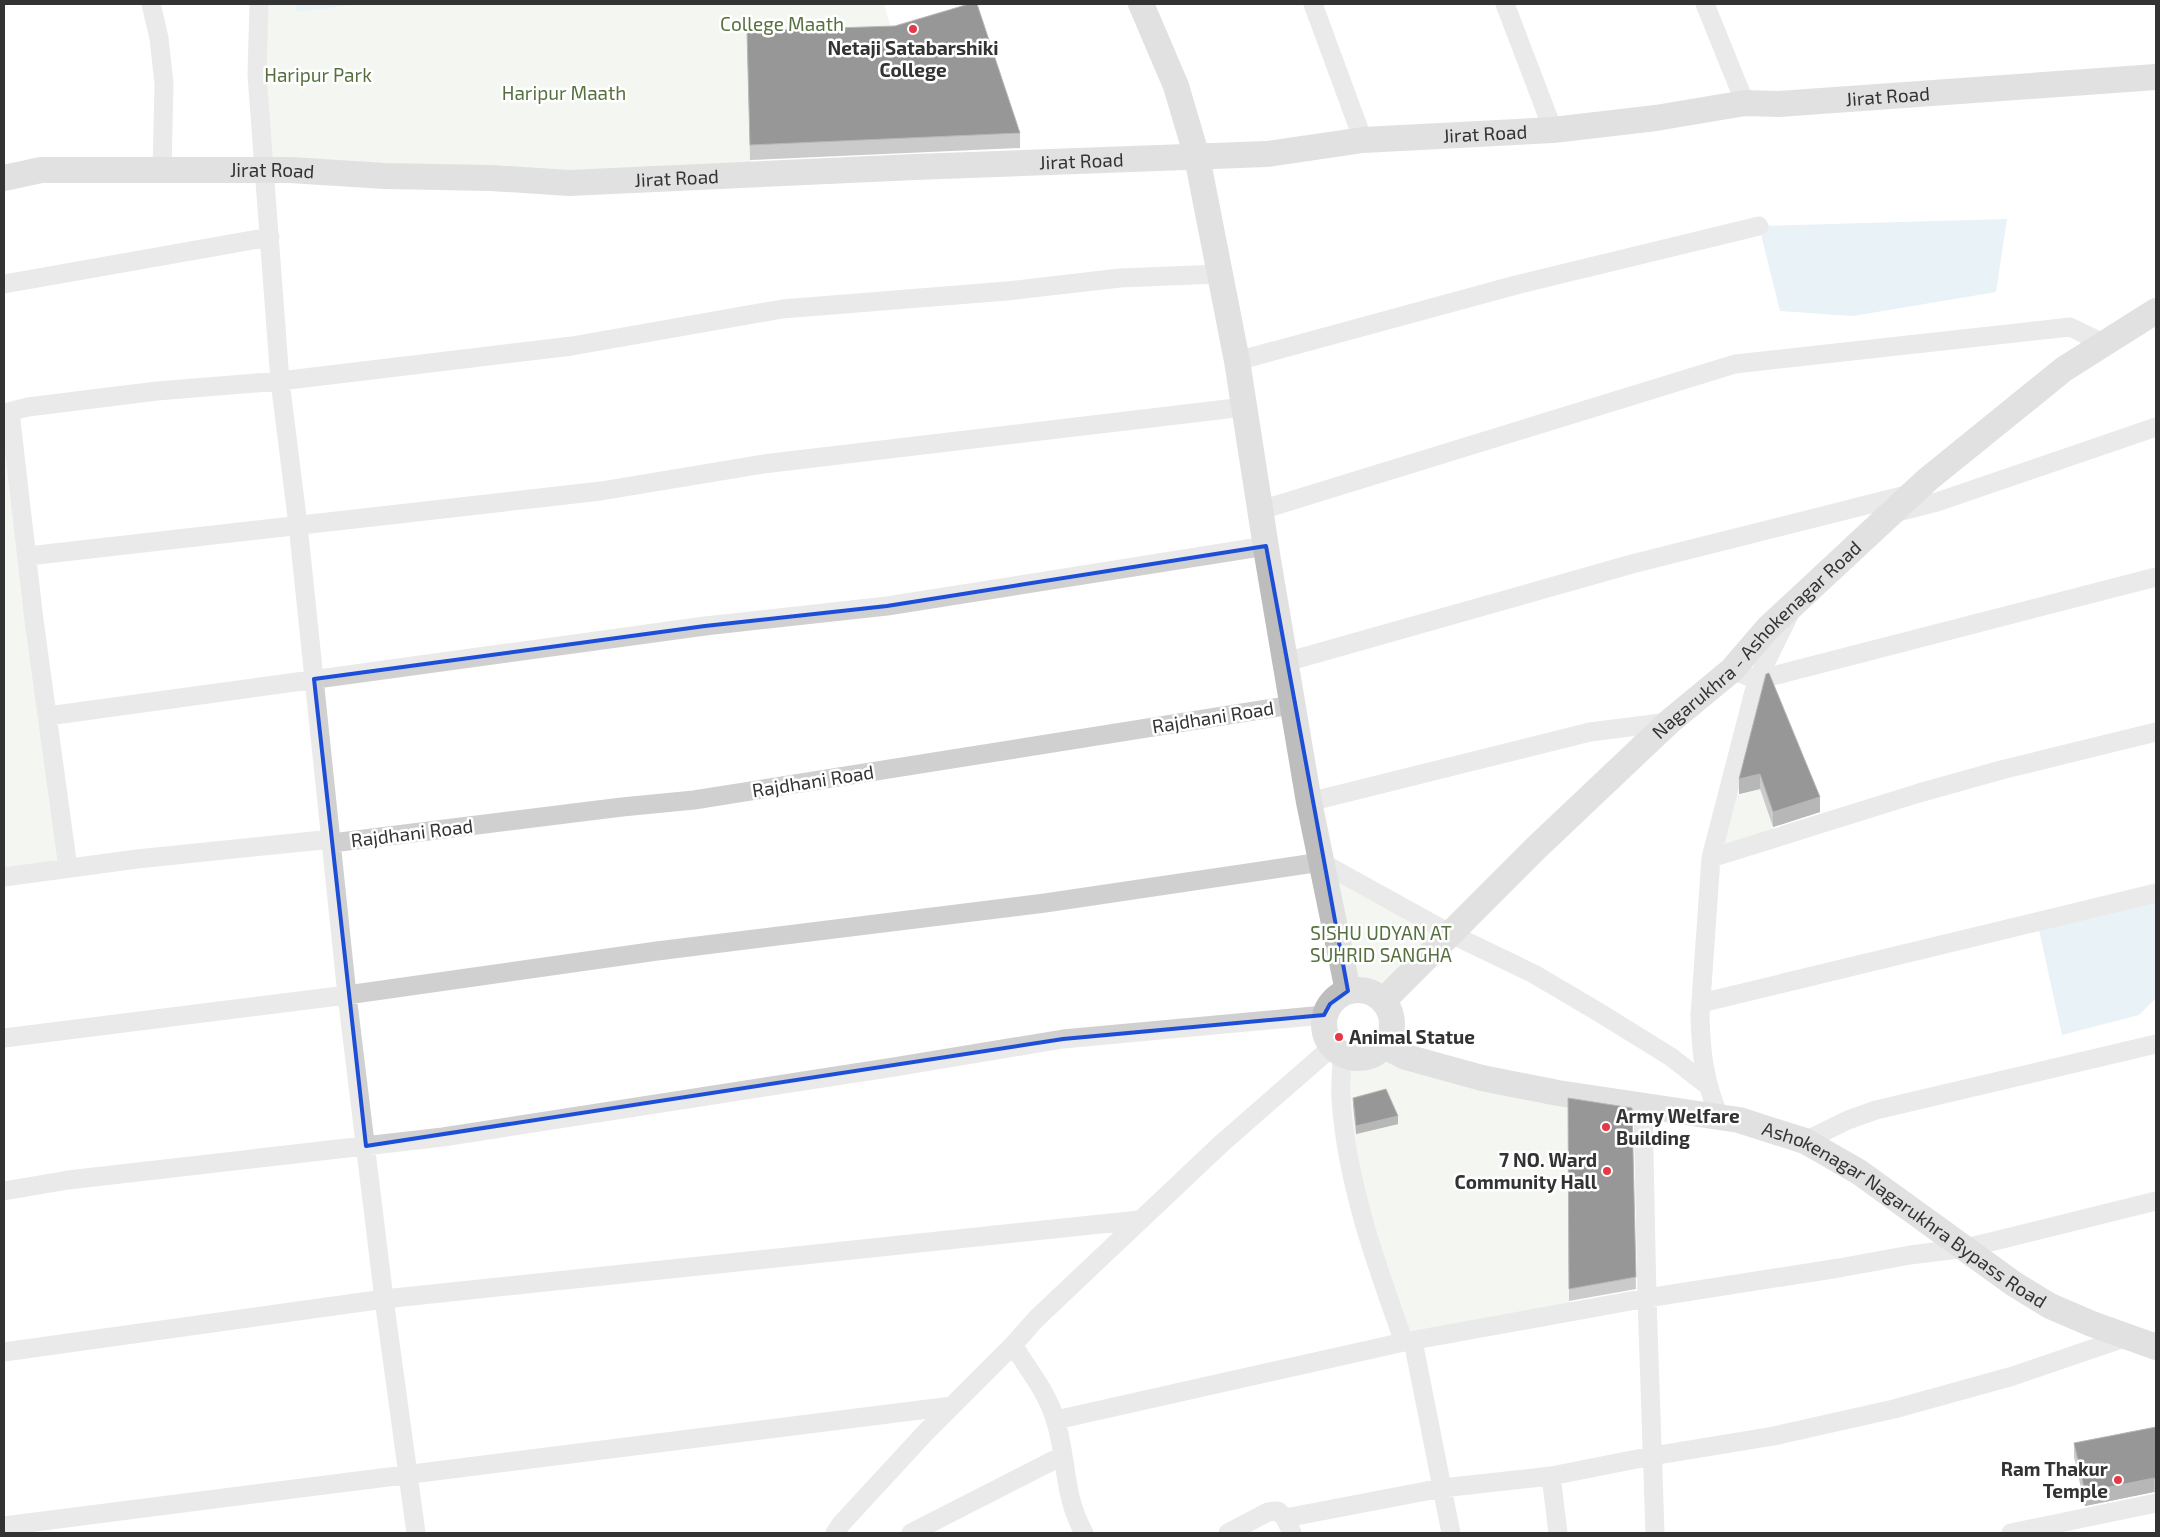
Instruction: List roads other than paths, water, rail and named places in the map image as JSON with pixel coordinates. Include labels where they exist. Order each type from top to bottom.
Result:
[{"type":"main road","points":[[1141,4],[1176,86],[1197,157],[1237,361],[1292,705],[1321,862],[1348,991]]},
{"type":"main road","name":"Jirat Road","points":[[4,178],[41,170],[265,170],[385,176],[491,178],[569,183],[915,167],[1267,154],[1363,140],[1553,130],[1656,118],[1745,103],[1779,104],[2156,77]]},
{"type":"main road","name":"Nagarukhra - Ashokenagar Road","points":[[1383,1001],[1536,848],[1669,722],[1732,670],[1768,628],[1912,494],[2064,369],[2156,311]]},
{"type":"main road","points":[[1359,989],[1370,992],[1383,1001],[1391,1015],[1392,1026],[1390,1036],[1384,1046],[1376,1053],[1353,1058],[1337,1051],[1325,1032],[1324,1014],[1330,1004],[1348,991],[1359,989]]},
{"type":"main road","name":"Ashokenagar Nagarukhra Bypass Road","points":[[1384,1046],[1406,1057],[1482,1078],[1643,1106],[1719,1116],[1739,1120],[1805,1140],[1859,1172],[2014,1284],[2050,1306],[2092,1324],[2130,1336],[2156,1347]]},
{"type":"street","points":[[151,4],[159,38],[164,84],[162,170]]},
{"type":"street","points":[[259,4],[257,75],[280,381],[298,525],[347,995],[384,1299],[416,1533]]},
{"type":"street","points":[[1313,4],[1363,140]]},
{"type":"street","points":[[1505,4],[1553,130]]},
{"type":"street","points":[[1705,4],[1745,103]]},
{"type":"street","points":[[1237,361],[1516,285],[1759,226]]},
{"type":"street","points":[[4,284],[270,238]]},
{"type":"street","points":[[68,868],[34,620],[28,556],[7,412],[28,407],[156,392],[280,381],[572,346],[782,309],[1006,291],[1120,278],[1220,274]]},
{"type":"street","points":[[1261,510],[1735,364],[2070,327],[2105,344]]},
{"type":"street","points":[[28,556],[600,491],[763,464],[1244,407]]},
{"type":"street","points":[[1890,514],[1937,502],[2156,427]]},
{"type":"street","points":[[1286,662],[1632,564],[1912,494]]},
{"type":"street","points":[[48,716],[705,626],[887,606],[1266,546]]},
{"type":"street","points":[[1732,670],[1757,680],[2156,577]]},
{"type":"street","points":[[1719,1116],[1707,1086],[1700,1039],[1711,858],[1757,680],[1795,603]]},
{"type":"street","name":"Rajdhani Road","points":[[4,877],[137,859],[332,841],[694,800],[1292,705]]},
{"type":"street","points":[[1310,802],[1590,732],[1669,722]]},
{"type":"street","points":[[1711,858],[1919,793],[2001,770],[2156,732]]},
{"type":"street","points":[[4,1038],[347,995],[657,951],[1045,903],[1321,862],[1451,934],[1534,974],[1670,1057],[1707,1086]]},
{"type":"street","points":[[1701,1003],[2156,893]]},
{"type":"street","points":[[4,1191],[68,1180],[452,1135],[1063,1039],[1324,1014]]},
{"type":"street","points":[[1805,1140],[1848,1120],[1876,1110],[2156,1044]]},
{"type":"street","points":[[835,1533],[926,1432],[1014,1346],[1036,1319],[1139,1220],[1337,1051]]},
{"type":"street","points":[[1337,1051],[1341,1100],[1358,1201],[1373,1255],[1408,1341],[1452,1533]]},
{"type":"street","points":[[1643,1106],[1655,1533]]},
{"type":"street","points":[[1056,1420],[1408,1341],[1647,1298],[1731,1286],[1910,1255],[1966,1248],[2156,1201]]},
{"type":"street","points":[[4,1352],[384,1299],[1139,1220]]},
{"type":"street","points":[[1228,1533],[1268,1512],[1278,1511],[1289,1526],[1442,1488],[1551,1476],[1652,1456],[1774,1436],[1894,1409],[2013,1376],[2130,1336]]},
{"type":"street","points":[[1014,1346],[1050,1404],[1056,1420],[1067,1490],[1076,1518],[1084,1533]]},
{"type":"street","points":[[4,1526],[408,1475],[642,1443],[952,1406]]},
{"type":"street","points":[[911,1533],[1062,1456]]},
{"type":"street","points":[[1551,1476],[1558,1533]]},
{"type":"street","points":[[2011,1533],[2156,1503]]},
{"type":"water","points":[[296,4],[360,4],[296,12]]},
{"type":"water","points":[[2007,219],[1996,292],[1853,316],[1780,311],[1759,226]]},
{"type":"water","points":[[2156,893],[2156,998],[2139,1015],[2062,1035],[2037,921]]},
{"type":"place","name":"Netaji Satabarshiki College","points":[[913,29]]},
{"type":"place","name":"Animal Statue","points":[[1339,1037]]},
{"type":"place","name":"Army Welfare Building","points":[[1606,1127]]},
{"type":"place","name":"7 NO. Ward Community Hall","points":[[1607,1171]]},
{"type":"place","name":"Ram Thakur Temple","points":[[2118,1480]]},
{"type":"park label","name":"College Maath","points":[[782,24]]},
{"type":"park label","name":"Haripur Park","points":[[318,75]]},
{"type":"park label","name":"Haripur Maath","points":[[564,93]]},
{"type":"park label","name":"SISHU UDYAN AT SUHRID SANGHA","points":[[1381,944]]}]
